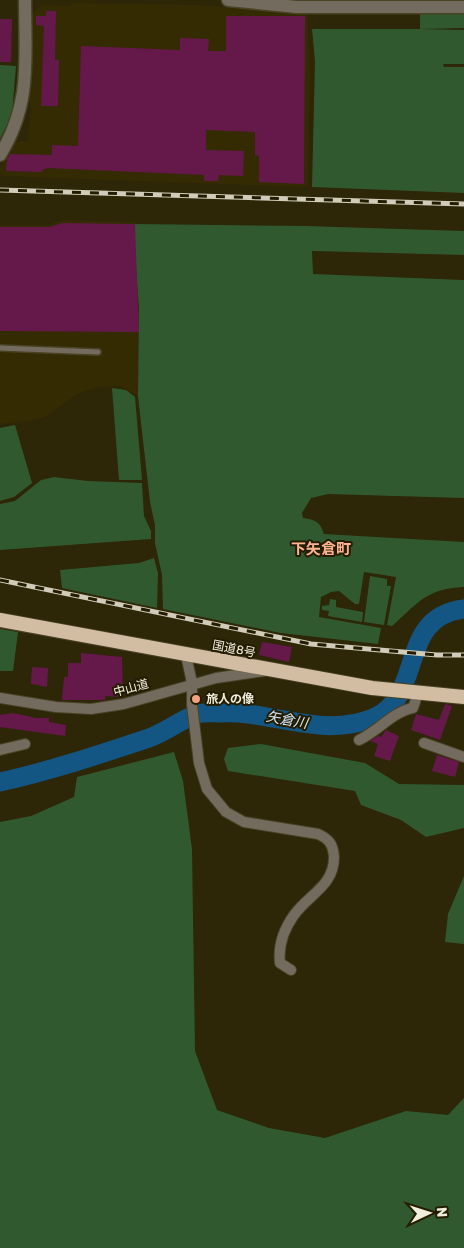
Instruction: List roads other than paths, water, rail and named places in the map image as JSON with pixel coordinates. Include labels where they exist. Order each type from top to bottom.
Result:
[{"type":"highway","name":"国道8号","points":[[0,620],[268,671],[372,688],[464,697]]},
{"type":"street","points":[[0,155],[16,126],[23,99],[25,0]]},
{"type":"street","points":[[228,0],[296,7],[464,7]]},
{"type":"street","points":[[186,655],[192,683],[192,705],[199,763],[207,788],[226,812],[244,822],[318,834],[329,839],[332,845],[333,864],[330,878],[294,915],[284,932],[279,951],[280,963],[291,970]]},
{"type":"street","points":[[216,678],[224,663]]},
{"type":"street","name":"中山道","points":[[0,698],[56,707],[91,709],[124,704],[192,683],[268,671]]},
{"type":"street","points":[[359,740],[370,735],[403,710],[413,708],[416,693]]},
{"type":"street","points":[[424,743],[464,757]]},
{"type":"street","points":[[0,750],[26,744]]},
{"type":"lane","points":[[0,348],[98,352]]},
{"type":"waterway","name":"矢倉川","points":[[0,782],[94,756],[149,738],[200,713],[239,713],[315,725],[334,726],[354,724],[373,718],[389,707],[400,693],[419,641],[429,626],[443,615],[464,609]]},
{"type":"railway","points":[[0,190],[464,204]]},
{"type":"railway","points":[[0,580],[311,644],[437,655],[464,655]]},
{"type":"place","name":"旅人の像","points":[[196,699]]},
{"type":"district","name":"下矢倉町","points":[[321,549]]}]
